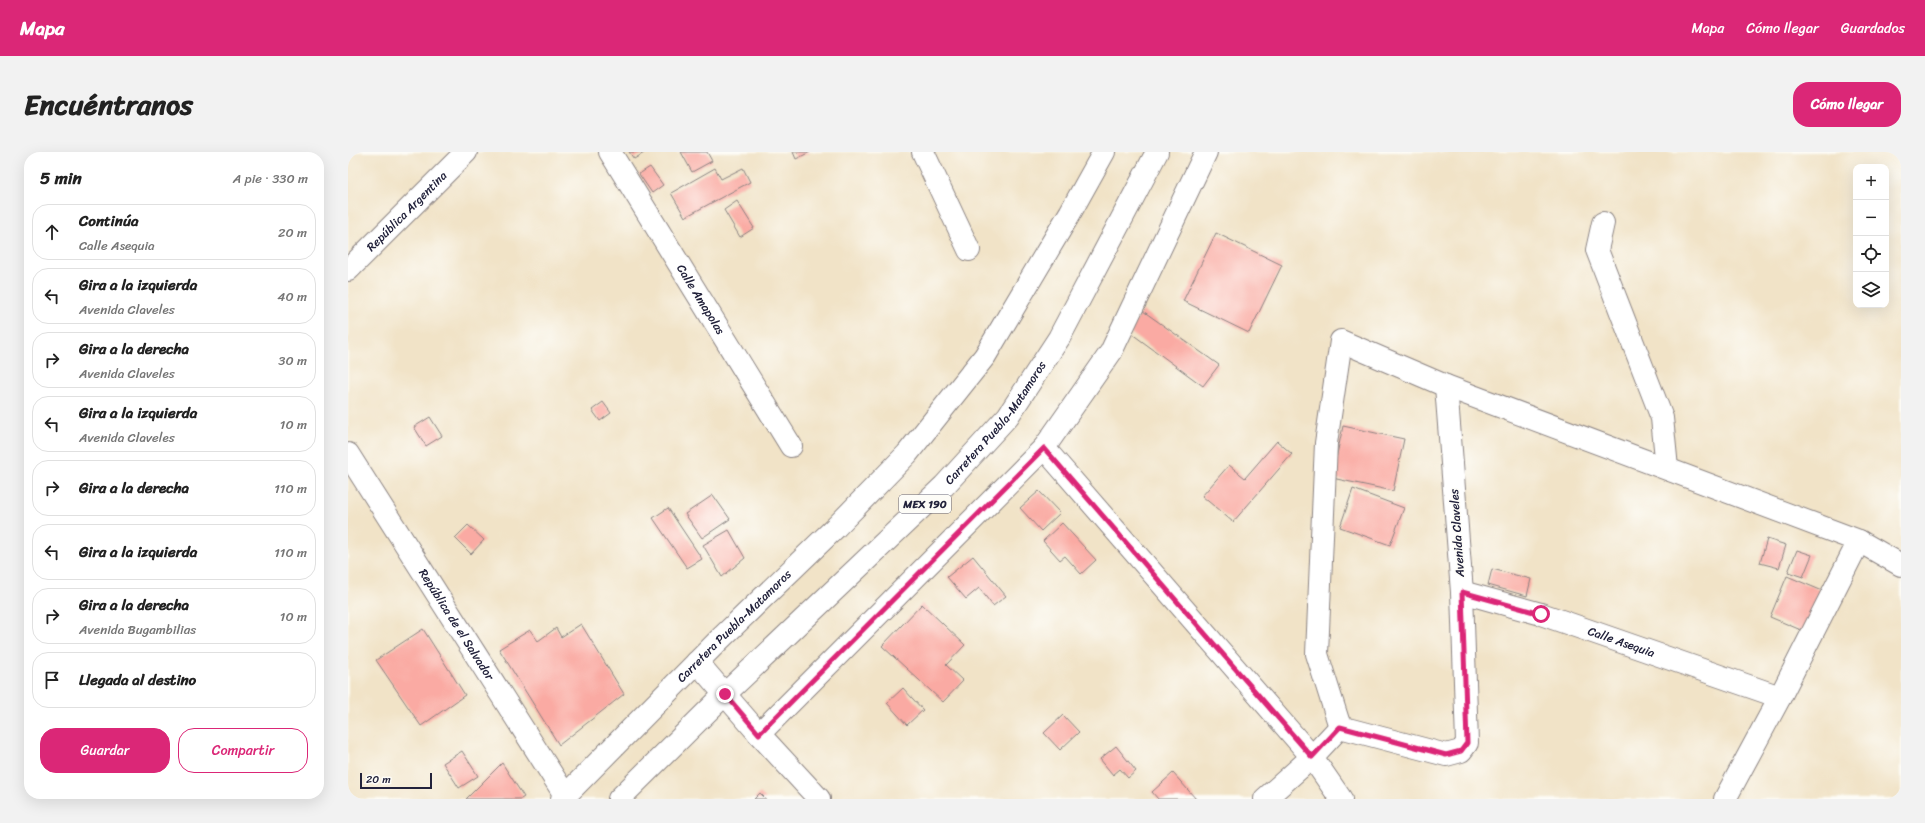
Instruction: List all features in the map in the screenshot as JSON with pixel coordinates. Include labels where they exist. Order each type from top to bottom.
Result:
[{"type":"street","name":"República Argentina","points":[[348,270],[466,152]]},
{"type":"street","name":"Calle Amapolas","points":[[610,152],[791,446]]},
{"type":"street","points":[[923,152],[969,250]]},
{"type":"street","name":"Carretera Puebla-Matamoros","points":[[564,797],[697,662],[836,527],[907,454],[985,356],[1070,213],[1104,152]]},
{"type":"street","name":"Carretera Puebla-Matamoros","points":[[619,799],[725,694],[944,486],[1008,416],[1059,338],[1158,152]]},
{"type":"street","points":[[759,734],[1044,448],[1111,352],[1206,152]]},
{"type":"street","points":[[1602,223],[1597,250],[1662,418],[1667,468]]},
{"type":"street","points":[[1265,799],[1312,757],[1340,727],[1317,654],[1326,443],[1341,341],[1446,386],[1859,541],[1901,565]]},
{"type":"street","name":"Avenida Claveles","points":[[1340,727],[1446,755],[1461,751],[1467,743],[1462,592],[1446,386]]},
{"type":"street","points":[[1044,448],[1312,757],[1341,799]]},
{"type":"street","name":"República de el Salvador","points":[[348,454],[564,797]]},
{"type":"street","points":[[1725,799],[1780,697],[1859,541]]},
{"type":"street","name":"Calle Asequia","points":[[1462,592],[1541,614],[1780,697]]},
{"type":"street","points":[[697,662],[759,734],[819,799]]},
{"type":"building","points":[[629,152],[643,152],[644,153],[634,159]]},
{"type":"building","points":[[681,152],[707,152],[712,161],[692,172]]},
{"type":"building","points":[[793,152],[810,152],[796,159]]},
{"type":"building","points":[[650,167],[663,185],[652,193],[639,174]]},
{"type":"building","points":[[715,168],[721,179],[743,168],[750,182],[685,217],[671,193]]},
{"type":"building","points":[[737,201],[754,228],[740,237],[724,210]]},
{"type":"building","points":[[1216,233],[1282,265],[1249,333],[1183,301]]},
{"type":"building","points":[[1143,311],[1219,365],[1203,386],[1128,331]]},
{"type":"building","points":[[603,402],[611,413],[600,421],[592,410]]},
{"type":"building","points":[[430,417],[442,436],[426,446],[414,427]]},
{"type":"building","points":[[1343,426],[1404,439],[1393,491],[1332,478]]},
{"type":"building","points":[[1277,441],[1292,454],[1233,522],[1202,496],[1229,465],[1245,478]]},
{"type":"building","points":[[1353,489],[1404,508],[1390,545],[1340,527]]},
{"type":"building","points":[[1039,491],[1060,513],[1041,531],[1020,508]]},
{"type":"building","points":[[713,495],[730,519],[702,538],[685,514]]},
{"type":"building","points":[[668,508],[702,559],[687,568],[653,518]]},
{"type":"building","points":[[1062,523],[1096,560],[1081,574],[1065,556],[1060,560],[1043,541]]},
{"type":"building","points":[[468,525],[484,540],[471,554],[455,538]]},
{"type":"building","points":[[729,530],[745,558],[722,577],[703,545]]},
{"type":"building","points":[[1767,539],[1786,545],[1779,568],[1760,563]]},
{"type":"building","points":[[1797,550],[1812,555],[1803,577],[1788,572]]},
{"type":"building","points":[[973,556],[1006,596],[993,606],[979,588],[966,599],[947,577]]},
{"type":"building","points":[[1492,569],[1531,579],[1527,596],[1488,585]]},
{"type":"building","points":[[1787,576],[1825,592],[1808,633],[1770,617]]},
{"type":"building","points":[[922,604],[965,645],[946,665],[963,681],[943,702],[882,646]]},
{"type":"building","points":[[581,624],[624,694],[559,745],[499,649],[530,630],[538,641],[556,628],[561,637]]},
{"type":"building","points":[[423,629],[465,695],[421,726],[376,660]]},
{"type":"building","points":[[903,688],[923,710],[907,725],[887,703]]},
{"type":"building","points":[[1063,715],[1079,732],[1060,750],[1044,733]]},
{"type":"building","points":[[1116,746],[1136,771],[1128,778],[1120,769],[1113,775],[1100,759]]},
{"type":"building","points":[[462,751],[478,776],[459,788],[443,763]]},
{"type":"building","points":[[502,763],[524,797],[521,799],[466,799]]},
{"type":"building","points":[[1173,773],[1196,799],[1158,799],[1152,792]]},
{"type":"building","points":[[760,793],[766,799],[754,799]]},
{"type":"route","points":[[725,694],[759,734],[1044,448],[1312,757],[1340,727],[1446,755],[1461,751],[1467,743],[1462,592],[1541,614]]}]
